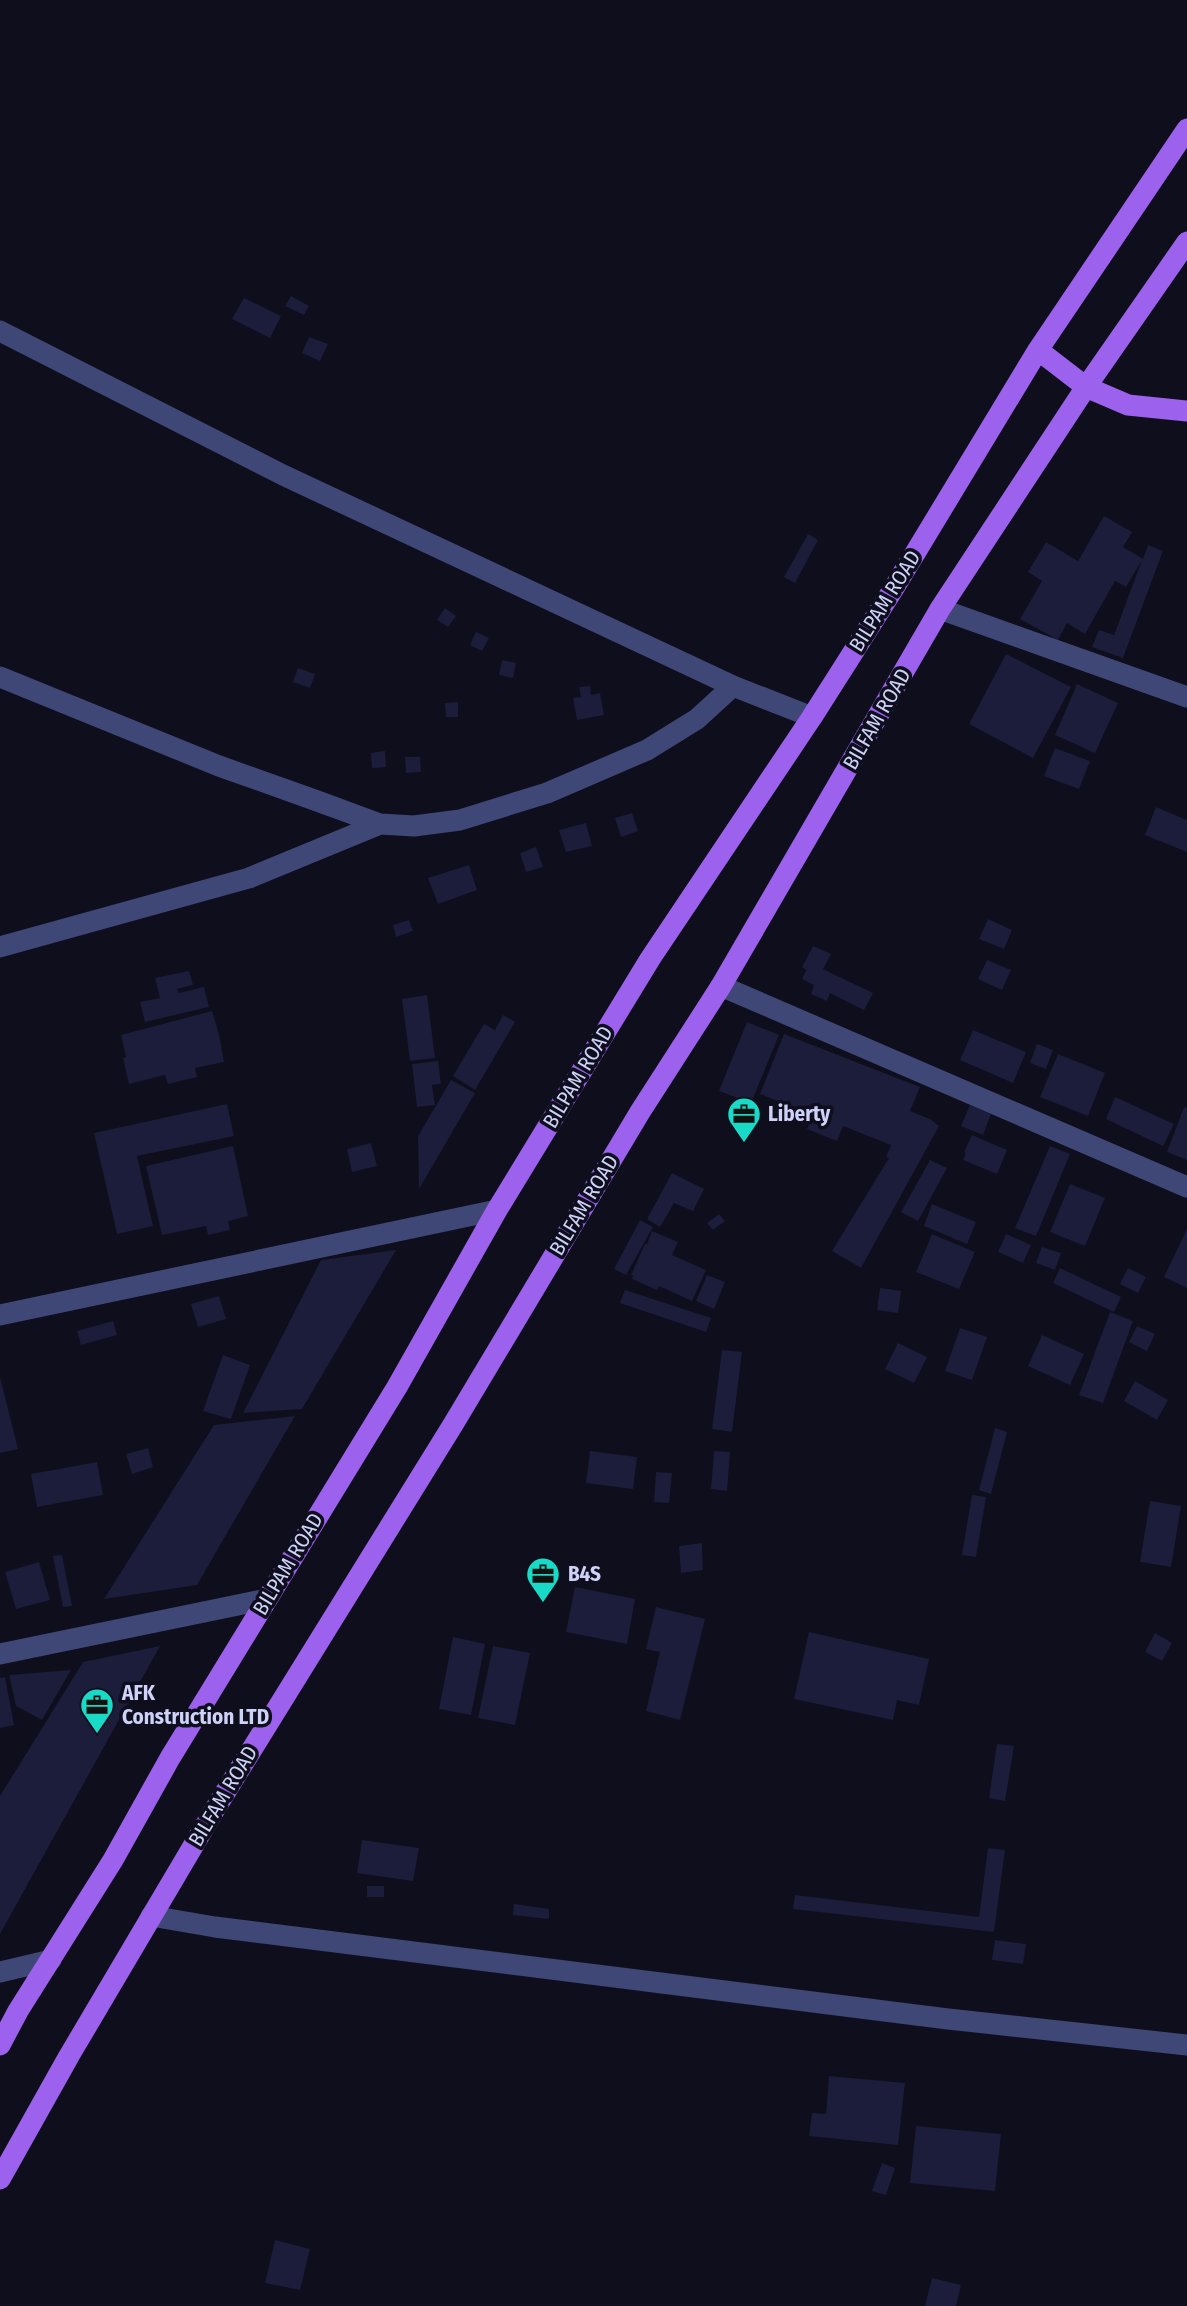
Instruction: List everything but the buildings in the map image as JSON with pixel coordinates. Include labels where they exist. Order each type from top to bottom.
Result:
[{"type":"main road","name":"BILPAM ROAD","points":[[0,2045],[18,2011],[113,1860],[170,1758],[397,1387],[498,1210],[650,959],[812,717],[894,588],[1038,350],[1187,129]]},
{"type":"main road","name":"BILFAM ROAD","points":[[0,2179],[68,2056],[215,1809],[447,1434],[640,1112],[721,986],[940,609],[1086,387],[1187,242]]},
{"type":"main road","points":[[1038,350],[1086,387],[1128,405],[1187,411]]},
{"type":"street","points":[[0,331],[283,475],[733,686],[812,717]]},
{"type":"street","points":[[940,609],[1187,697]]},
{"type":"street","points":[[0,677],[219,766],[380,824],[414,826],[460,820],[547,793],[647,750],[697,719],[733,686]]},
{"type":"street","points":[[0,947],[248,878],[380,824]]},
{"type":"street","points":[[721,986],[1187,1187]]},
{"type":"street","points":[[0,1315],[498,1210]]},
{"type":"street","points":[[0,1654],[267,1599]]},
{"type":"street","points":[[151,1916],[215,1927],[893,2012],[1187,2045]]},
{"type":"street","points":[[0,1972],[51,1959]]},
{"type":"place","name":"Liberty","points":[[744,1144]]},
{"type":"place","name":"B4S","points":[[543,1604]]},
{"type":"place","name":"AFK Construction LTD","points":[[97,1735]]}]
